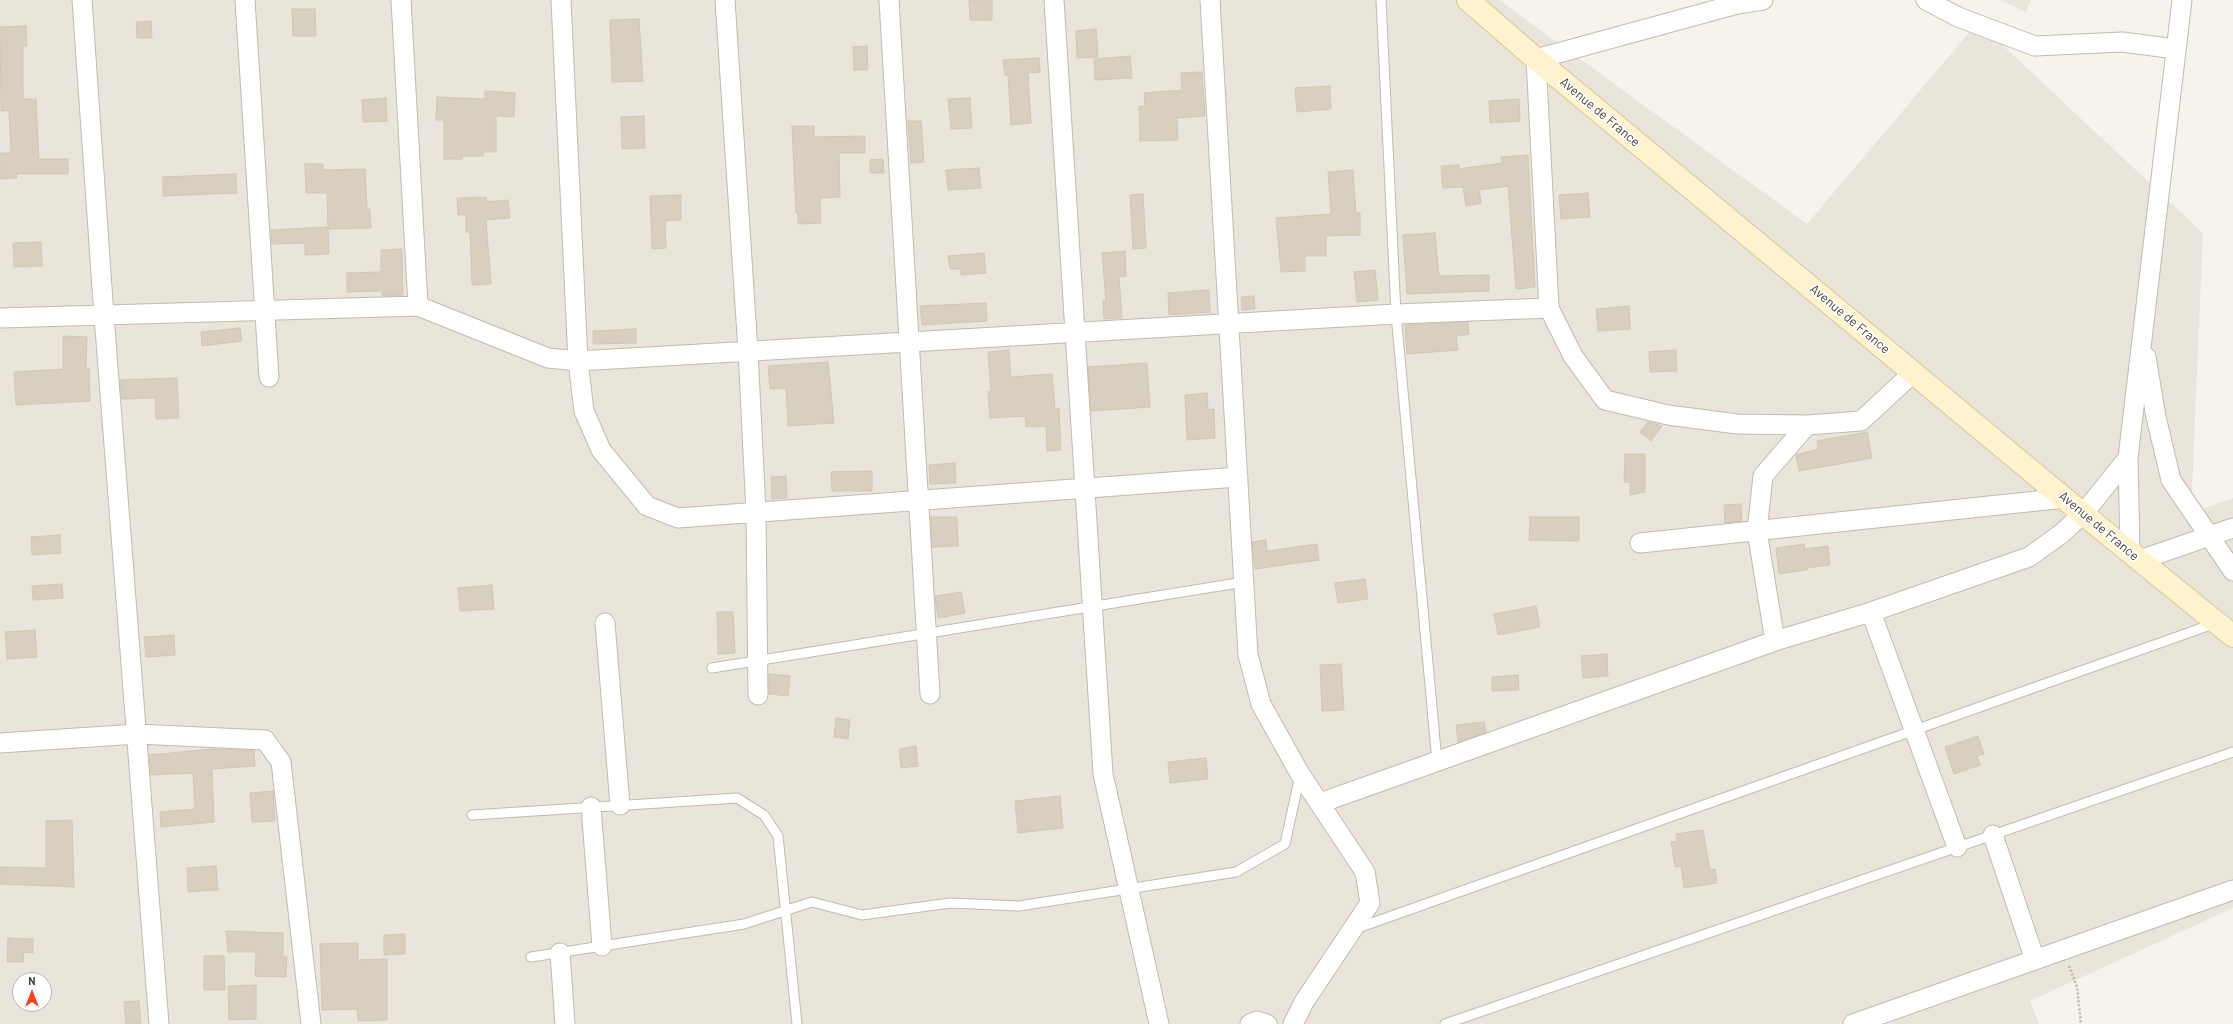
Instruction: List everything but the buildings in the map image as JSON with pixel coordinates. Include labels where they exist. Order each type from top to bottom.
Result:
[{"type":"main road","name":"Avenue de France","points":[[1468,0],[1536,59],[2083,514],[2225,629]]},
{"type":"street","points":[[82,0],[104,316],[159,1024]]},
{"type":"street","points":[[245,0],[269,376]]},
{"type":"street","points":[[401,0],[418,306]]},
{"type":"street","points":[[561,0],[578,361],[584,411],[601,450],[647,506],[678,518],[1238,477]]},
{"type":"street","points":[[725,0],[748,351],[756,512],[758,695]]},
{"type":"street","points":[[890,0],[908,342],[930,694]]},
{"type":"street","points":[[1054,0],[1103,774],[1159,1024]]},
{"type":"street","points":[[1210,0],[1230,324],[1248,655],[1262,704],[1300,774],[1365,872],[1370,903],[1304,1002],[1293,1024]]},
{"type":"street","points":[[1762,0],[1736,4],[1536,59],[1549,308],[1573,356],[1605,400],[1668,415],[1737,424],[1807,425],[1861,421],[1914,372]]},
{"type":"street","points":[[1926,0],[1958,17],[2035,46],[2122,42],[2176,49]]},
{"type":"street","points":[[2182,0],[2128,458],[2135,556],[2233,528]]},
{"type":"street","points":[[0,318],[418,306],[548,358],[578,361],[1396,314],[1549,308]]},
{"type":"street","points":[[2142,335],[2156,417],[2171,480],[2233,571]]},
{"type":"street","points":[[1775,641],[1757,531],[1762,476],[1807,425]]},
{"type":"street","points":[[1320,804],[1775,641],[1871,612],[2029,557],[2061,534],[2083,514],[2128,458]]},
{"type":"street","points":[[1640,543],[2065,498]]},
{"type":"street","points":[[1871,612],[1957,847]]},
{"type":"street","points":[[605,623],[620,806]]},
{"type":"street","points":[[0,743],[136,734],[265,740],[281,762],[311,1024]]},
{"type":"street","points":[[591,807],[602,946]]},
{"type":"street","points":[[1992,835],[2035,960]]},
{"type":"street","points":[[1853,1024],[2233,890]]},
{"type":"street","points":[[560,953],[565,1024]]},
{"type":"street","points":[[1250,1024],[1257,1021],[1267,1024]]},
{"type":"lane","points":[[1381,0],[1396,314],[1437,762]]},
{"type":"lane","points":[[712,668],[1244,582]]},
{"type":"lane","points":[[1352,930],[1914,730],[2225,629]]},
{"type":"lane","points":[[1445,1024],[2233,752]]},
{"type":"lane","points":[[531,957],[744,924],[812,902],[862,915],[950,903],[1019,906],[1236,872],[1285,844],[1300,774]]},
{"type":"lane","points":[[472,815],[737,798],[764,815],[778,836],[797,1024]]},
{"type":"path","points":[[2060,951],[2077,987],[2081,1024]]},
{"type":"shaded area","points":[[0,0],[1499,0],[1807,224],[1978,22],[2203,233],[2191,513],[2233,498],[2233,908],[2030,1001],[2039,1024],[0,1024]]},
{"type":"shaded area","points":[[2000,0],[2031,0],[2026,12]]}]
